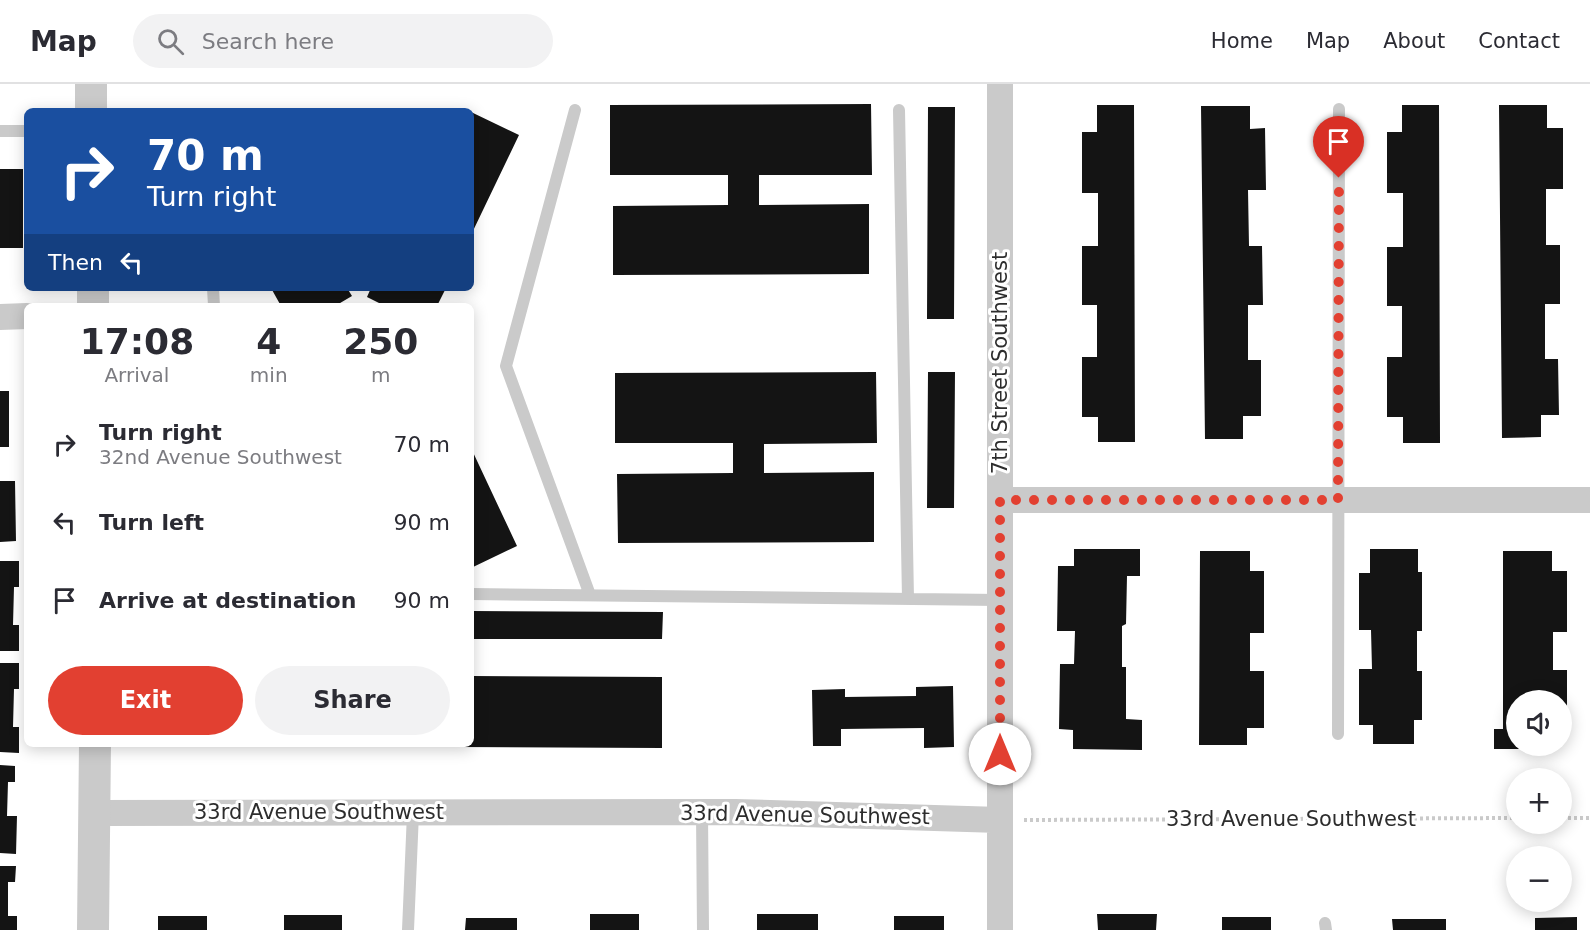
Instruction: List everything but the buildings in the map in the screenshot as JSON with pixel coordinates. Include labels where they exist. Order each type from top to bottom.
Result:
[{"type":"street","points":[[91,84],[91,108]]},
{"type":"street","name":"7th Street Southwest","points":[[1000,84],[1000,930]]},
{"type":"street","points":[[0,317],[24,316]]},
{"type":"street","points":[[1000,500],[1590,500]]},
{"type":"street","points":[[93,930],[94,747]]},
{"type":"street","name":"33rd Avenue Southwest","points":[[94,813],[702,812],[828,813],[1000,820]]},
{"type":"lane","points":[[1338,734],[1339,109]]},
{"type":"lane","points":[[575,111],[506,366],[590,595]]},
{"type":"lane","points":[[899,111],[908,599]]},
{"type":"lane","points":[[0,131],[24,131]]},
{"type":"lane","points":[[474,594],[999,600]]},
{"type":"lane","points":[[702,812],[703,930]]},
{"type":"lane","points":[[408,930],[413,813]]},
{"type":"path","name":"33rd Avenue Southwest","points":[[1000,820],[1506,818]]},
{"type":"path","points":[[1572,818],[1590,818]]},
{"type":"route","points":[[1000,754],[1000,500],[1338,500],[1339,178]]}]
